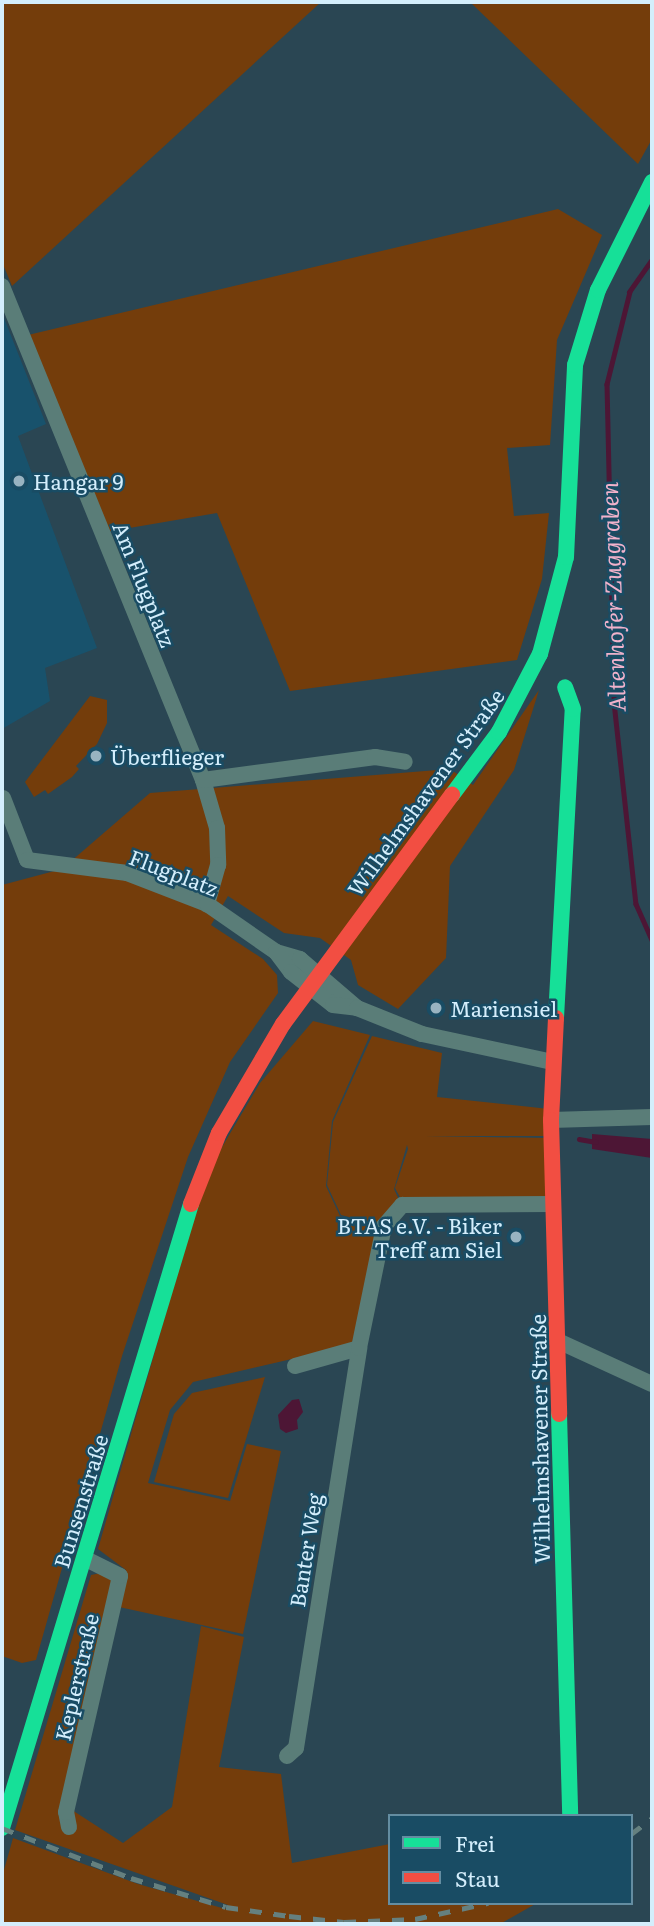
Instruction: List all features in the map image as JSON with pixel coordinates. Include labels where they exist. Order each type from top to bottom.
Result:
[{"type":"street","name":"Wilhelmshavener Straße","points":[[197,1185],[244,1083],[319,974],[499,732],[540,654],[566,557],[575,365],[603,278],[652,182]]},
{"type":"street","name":"Am Flugplatz","points":[[2,286],[204,780],[217,828],[218,865],[207,904]]},
{"type":"street","name":"Wilhelmshavener Straße","points":[[565,687],[573,709],[551,1120],[570,1814]]},
{"type":"street","points":[[204,780],[374,757],[405,762]]},
{"type":"street","name":"Flugplatz","points":[[3,798],[27,859],[127,873],[207,904],[276,952],[309,988]]},
{"type":"street","name":"Flugplatz","points":[[276,952],[300,959],[319,974]]},
{"type":"street","points":[[319,974],[357,1008]]},
{"type":"street","points":[[309,988],[333,1005],[357,1008],[422,1034],[553,1062]]},
{"type":"street","points":[[551,1120],[652,1117]]},
{"type":"street","name":"Bunsenstraße","points":[[2,1828],[197,1185]]},
{"type":"street","name":"Banter Weg","points":[[288,1756],[296,1748],[359,1348],[384,1226],[402,1205],[552,1204]]},
{"type":"street","points":[[558,1340],[652,1384]]},
{"type":"street","points":[[295,1366],[359,1348]]},
{"type":"street","name":"Keplerstraße","points":[[69,1827],[66,1812],[120,1576],[85,1558]]},
{"type":"shaded area","points":[[2,2],[321,2],[12,286],[2,262]]},
{"type":"shaded area","points":[[470,2],[652,2],[652,139],[638,164]]},
{"type":"shaded area","points":[[558,209],[602,235],[557,340],[550,445],[507,448],[514,516],[549,513],[542,579],[517,660],[290,691],[217,513],[106,532],[28,335]]},
{"type":"shaded area","points":[[2,313],[46,424],[18,436],[97,648],[45,668],[50,701],[2,729]]},
{"type":"shaded area","points":[[539,690],[514,770],[450,866],[446,958],[398,1009],[358,985],[351,960],[320,938],[284,933],[228,896],[211,925],[263,959],[277,975],[278,993],[230,1062],[188,1157],[122,1356],[36,1660],[22,1663],[2,1656],[2,885],[62,869],[150,793],[450,769],[473,785]]},
{"type":"shaded area","points":[[90,696],[107,700],[107,723],[97,744],[76,766],[79,769],[72,777],[48,794],[45,790],[34,797],[25,782]]},
{"type":"shaded area","points":[[313,1021],[370,1035],[332,1121],[326,1186],[340,1216],[382,1227],[352,1345],[193,1382],[170,1410],[148,1483],[230,1501],[247,1444],[281,1451],[243,1634],[119,1607],[72,1810],[123,1843],[172,1807],[201,1626],[244,1637],[219,1767],[281,1774],[292,1863],[388,1844],[388,1905],[533,1905],[500,1924],[2,1924],[2,1877],[13,1838],[138,1884],[229,1910],[228,1905],[15,1830],[91,1575],[101,1573],[111,1579],[118,1601],[126,1570],[98,1549],[206,1174],[260,1083]]},
{"type":"shaded area","points":[[372,1036],[442,1053],[437,1097],[549,1109],[548,1136],[425,1136],[548,1138],[547,1201],[403,1203],[395,1188],[407,1145],[394,1189],[401,1204],[381,1225],[341,1215],[327,1185],[333,1122]]},
{"type":"shaded area","points":[[592,1134],[652,1139],[652,1158],[592,1149]]},
{"type":"shaded area","points":[[265,1377],[228,1498],[154,1482],[174,1414],[192,1393]]},
{"type":"shaded area","points":[[299,1399],[303,1412],[297,1420],[298,1429],[286,1433],[280,1429],[278,1415],[292,1400]]},
{"type":"waterway","name":"Altenhofer-Zuggraben","points":[[652,260],[630,292],[607,384],[614,702],[636,904],[652,940]]},
{"type":"waterway","points":[[579,1139],[596,1142]]},
{"type":"railway","points":[[633,1832],[652,1818]]},
{"type":"railway","points":[[2,1828],[131,1878],[226,1907],[344,1922],[415,1919],[479,1905]]},
{"type":"traffic: fast","points":[[452,795],[499,732],[540,654],[566,557],[575,365],[598,290],[652,182]]},
{"type":"traffic: fast","points":[[556,1018],[573,709],[565,687]]},
{"type":"traffic: fast","points":[[2,1828],[191,1204]]},
{"type":"traffic: fast","points":[[559,1414],[570,1814]]},
{"type":"traffic: jam","points":[[191,1204],[219,1133],[283,1024],[452,795]]},
{"type":"traffic: jam","points":[[556,1018],[551,1120],[559,1414]]},
{"type":"place","name":"Hangar 9","points":[[19,481]]},
{"type":"place","name":"Überflieger","points":[[96,756]]},
{"type":"place","name":"Mariensiel","points":[[436,1008]]},
{"type":"place","name":"BTAS e.V. - Biker Treff am Siel","points":[[516,1237]]}]
